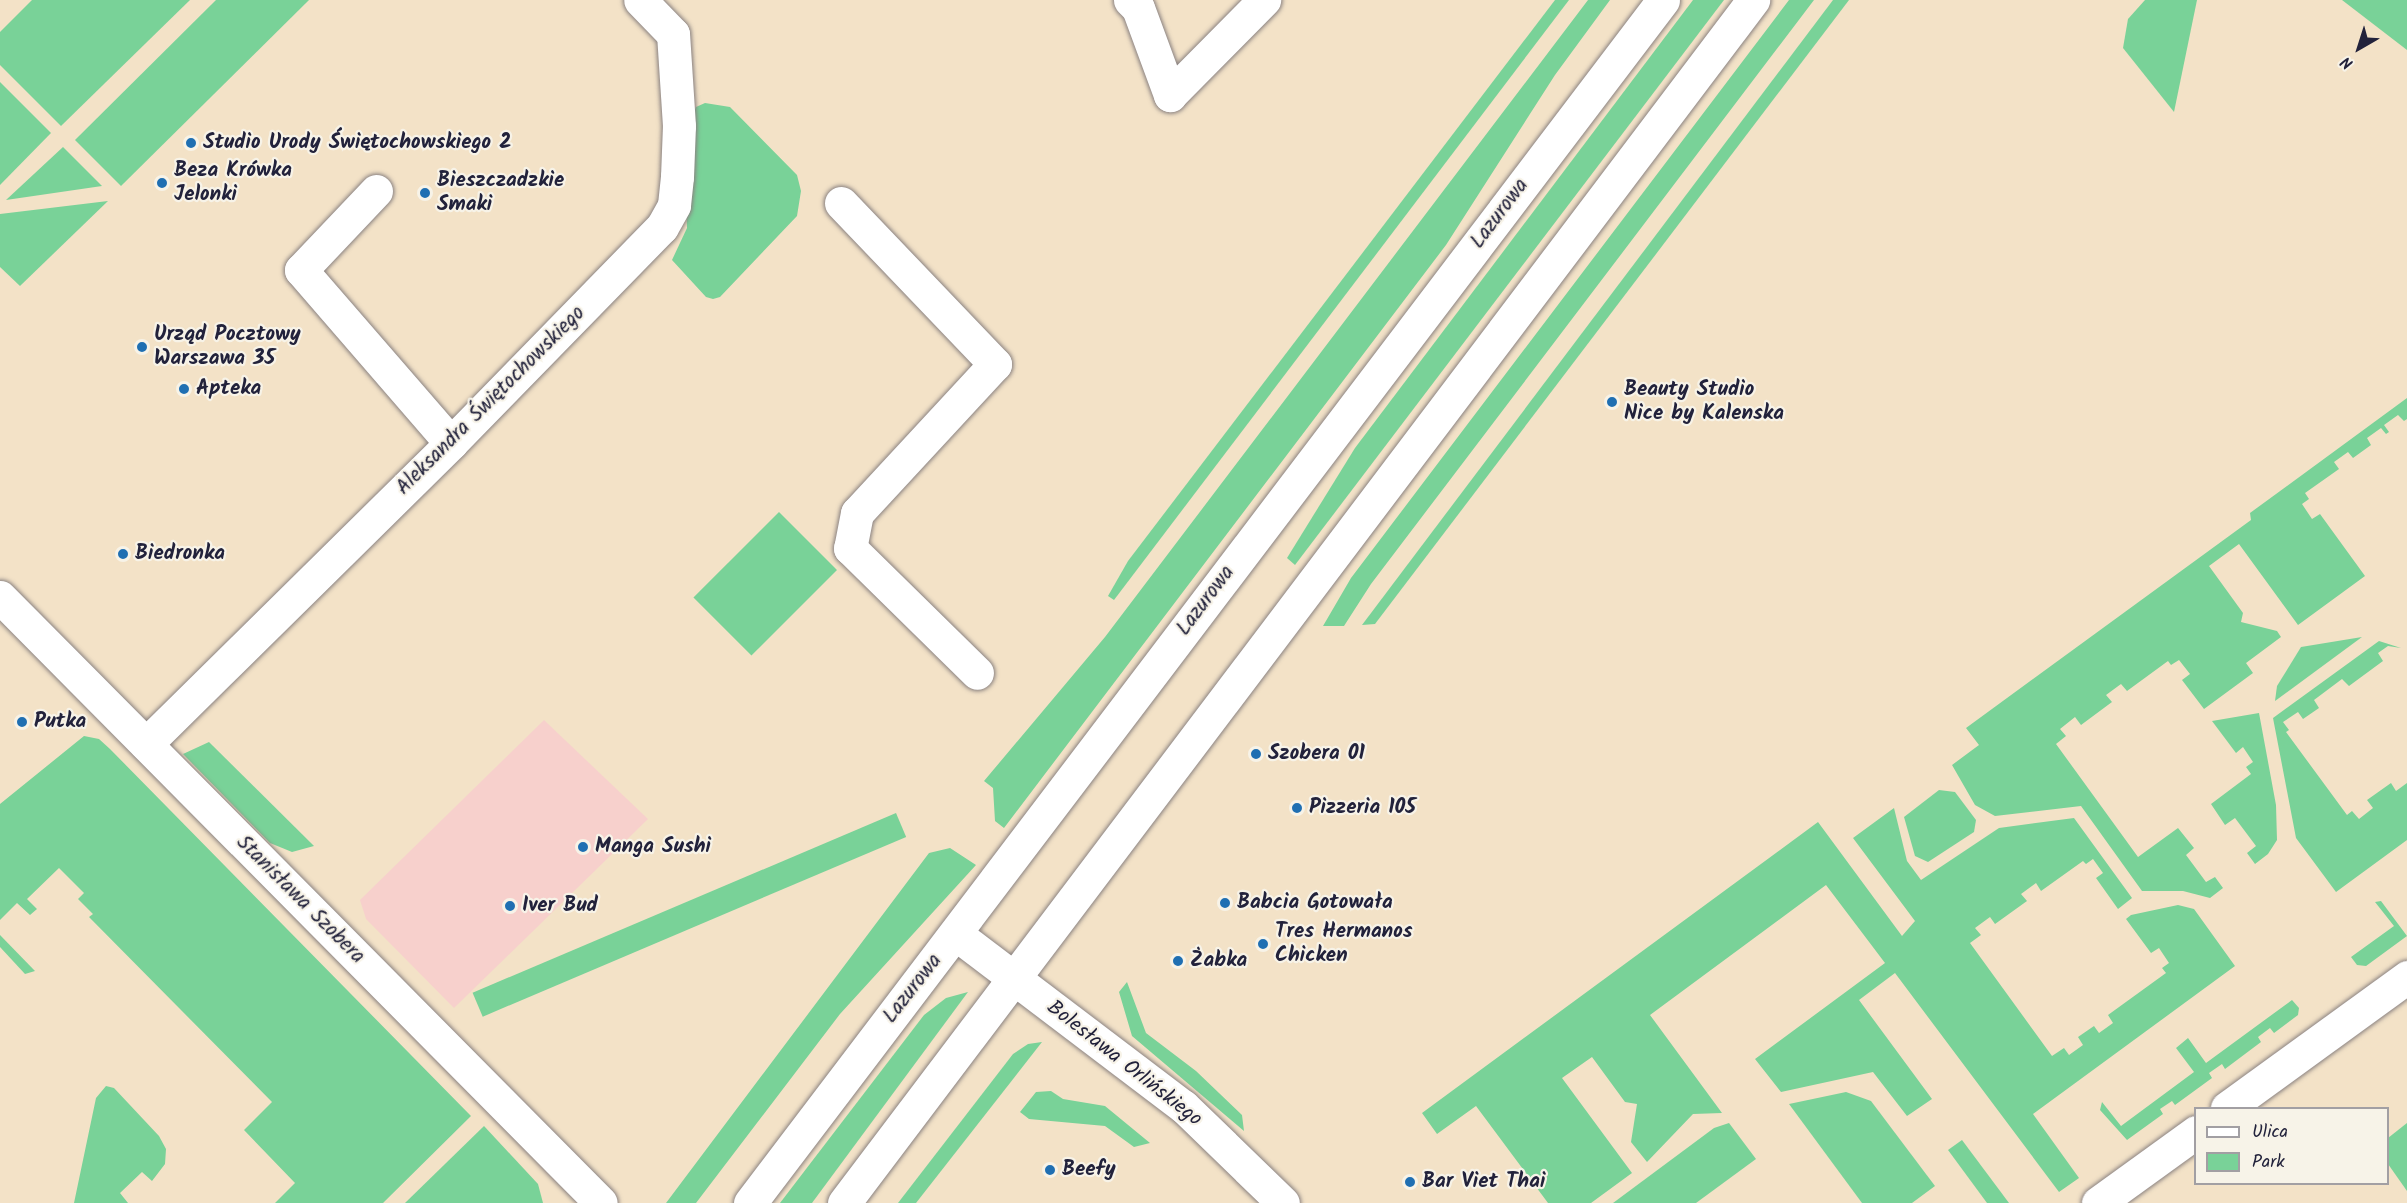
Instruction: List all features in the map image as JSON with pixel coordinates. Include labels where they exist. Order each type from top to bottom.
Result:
[{"type":"street","name":"Aleksandra Świętochowskiego","points":[[146,744],[451,443],[662,227],[674,205],[679,126],[673,34],[640,0]]},
{"type":"street","points":[[1130,0],[1137,8],[1170,95],[1264,0]]},
{"type":"street","name":"Lazurowa","points":[[750,1203],[1663,0]]},
{"type":"street","points":[[844,1203],[1753,0]]},
{"type":"street","points":[[376,191],[301,270],[451,443]]},
{"type":"street","points":[[841,202],[995,364],[857,513],[850,548],[977,673]]},
{"type":"street","name":"Stanisława Szobera","points":[[0,597],[601,1203]]},
{"type":"street","name":"Bolesława Orlińskiego","points":[[956,934],[1183,1106],[1283,1203]]},
{"type":"street","points":[[2228,1107],[2407,977]]},
{"type":"street","points":[[2098,1203],[2194,1133]]},
{"type":"shaded area","points":[[544,720],[648,819],[454,1008],[366,919],[360,900]]},
{"type":"green space","points":[[32,0],[190,0],[61,126],[0,65],[0,32]]},
{"type":"green space","points":[[216,0],[309,0],[121,186],[75,140]]},
{"type":"green space","points":[[1555,0],[1569,0],[1114,600],[1108,596],[1128,561]]},
{"type":"green space","points":[[1588,0],[1610,0],[1555,75],[1446,245],[1004,828],[995,821],[993,788],[984,781],[1105,637]]},
{"type":"green space","points":[[1693,0],[1724,0],[1295,565],[1287,558],[1355,448]]},
{"type":"green space","points":[[1789,0],[1814,0],[1371,584],[1344,626],[1323,626],[1351,578]]},
{"type":"green space","points":[[1833,0],[1849,0],[1375,624],[1362,625]]},
{"type":"green space","points":[[2145,0],[2197,0],[2174,112],[2123,48],[2128,19]]},
{"type":"green space","points":[[2342,0],[2407,0],[2407,50]]},
{"type":"green space","points":[[0,82],[51,133],[0,185]]},
{"type":"green space","points":[[705,103],[730,107],[797,175],[801,191],[797,216],[720,297],[713,299],[706,297],[672,260],[687,228],[685,180],[692,117],[696,107]]},
{"type":"green space","points":[[63,147],[102,186],[6,200]]},
{"type":"green space","points":[[108,201],[20,286],[0,267],[0,214]]},
{"type":"green space","points":[[2407,398],[2407,419],[2404,421],[2398,415],[2384,425],[2389,432],[2386,434],[2381,428],[2367,438],[2371,445],[2353,458],[2348,452],[2334,462],[2339,469],[2305,493],[2309,499],[2302,504],[2312,519],[2320,514],[2365,576],[2298,625],[2239,544],[2209,566],[2243,613],[2241,622],[2277,631],[2281,637],[2246,663],[2253,673],[2204,709],[2182,680],[2190,674],[2179,660],[2171,665],[2168,661],[2127,691],[2121,684],[2106,695],[2112,702],[2081,725],[2075,717],[2060,729],[2066,736],[2056,744],[2138,857],[2178,828],[2194,848],[2186,855],[2206,882],[2215,877],[2223,888],[2210,898],[2183,891],[2142,891],[2081,806],[1995,816],[1975,805],[1952,765],[1979,745],[1966,728],[2251,520],[2250,513]]},
{"type":"green space","points":[[779,512],[837,570],[751,656],[693,598]]},
{"type":"green space","points":[[2362,637],[2275,701],[2277,686],[2301,647]]},
{"type":"green space","points":[[2379,641],[2401,648],[2388,646],[2378,653],[2383,661],[2349,686],[2342,679],[2314,700],[2319,708],[2303,719],[2298,712],[2283,722],[2289,730],[2286,732],[2347,815],[2352,811],[2359,819],[2373,808],[2367,800],[2391,783],[2396,791],[2407,783],[2407,840],[2336,892],[2296,838],[2273,718]]},
{"type":"green space","points":[[2259,713],[2276,805],[2277,840],[2268,854],[2255,864],[2247,853],[2256,846],[2235,818],[2225,825],[2211,804],[2251,774],[2246,767],[2253,762],[2243,747],[2236,753],[2212,721]]},
{"type":"green space","points":[[84,736],[99,739],[110,749],[471,1116],[383,1203],[275,1203],[295,1183],[244,1130],[272,1102],[89,917],[93,914],[78,899],[84,893],[59,868],[27,899],[37,909],[30,915],[17,903],[0,920],[0,804]]},
{"type":"green space","points":[[209,742],[314,846],[292,852],[270,843],[183,754]]},
{"type":"green space","points":[[1939,790],[1955,792],[1976,820],[1974,832],[1928,862],[1915,856],[1904,817]]},
{"type":"green space","points":[[1894,808],[1907,861],[1921,880],[1999,828],[2074,818],[2132,898],[2118,909],[2096,878],[2103,873],[2093,859],[2086,864],[2083,861],[2041,891],[2036,883],[2021,894],[2027,901],[1995,924],[1990,917],[1975,928],[1981,935],[1970,943],[2052,1056],[2064,1048],[2069,1055],[2083,1045],[2078,1037],[2094,1026],[2099,1033],[2113,1023],[2108,1015],[2166,973],[2162,968],[2169,963],[2159,948],[2151,953],[2126,919],[2131,915],[2178,905],[2194,909],[2235,966],[2033,1114],[2079,1178],[2059,1192],[1895,973],[1859,1000],[1932,1099],[1907,1116],[1873,1072],[1781,1092],[1755,1059],[1885,963],[1826,885],[1650,1015],[1722,1113],[1693,1114],[1647,1162],[1631,1142],[1637,1104],[1625,1102],[1592,1057],[1562,1078],[1632,1173],[1591,1203],[1548,1203],[1476,1106],[1437,1134],[1422,1113],[1818,822],[1902,936],[1915,921],[1853,838]]},
{"type":"green space","points":[[896,813],[906,837],[483,1017],[473,993]]},
{"type":"green space","points":[[950,848],[976,865],[840,1014],[696,1203],[666,1203],[929,853]]},
{"type":"green space","points":[[2381,901],[2407,936],[2366,966],[2357,965],[2351,957],[2394,926],[2375,902]]},
{"type":"green space","points":[[0,935],[35,971],[25,974],[0,947]]},
{"type":"green space","points":[[1127,982],[1146,1033],[1196,1071],[1242,1115],[1244,1131],[1132,1036],[1119,992]]},
{"type":"green space","points":[[968,992],[812,1203],[780,1203],[924,1015],[946,998]]},
{"type":"green space","points":[[2292,1000],[2299,1008],[2298,1015],[2274,1033],[2270,1028],[2258,1037],[2261,1042],[2225,1069],[2222,1064],[2209,1073],[2212,1078],[2175,1105],[2172,1101],[2160,1109],[2163,1114],[2127,1140],[2100,1110],[2102,1102],[2121,1126],[2194,1072],[2176,1048],[2188,1038],[2206,1063]]},
{"type":"green space","points":[[1042,1042],[916,1203],[898,1203],[1013,1054],[1028,1044]]},
{"type":"green space","points":[[106,1086],[114,1088],[159,1136],[166,1149],[165,1164],[152,1181],[142,1172],[120,1193],[128,1203],[74,1203],[96,1098]]},
{"type":"green space","points":[[1051,1091],[1063,1099],[1105,1106],[1150,1143],[1134,1147],[1105,1126],[1029,1119],[1020,1112],[1036,1092]]},
{"type":"green space","points":[[1846,1092],[1871,1101],[1935,1186],[1912,1203],[1862,1203],[1789,1104]]},
{"type":"green space","points":[[1729,1123],[1756,1159],[1696,1203],[1613,1203],[1714,1128]]},
{"type":"green space","points":[[2407,1123],[2407,1191],[2389,1165],[2389,1137]]},
{"type":"green space","points":[[484,1126],[538,1184],[543,1203],[405,1203]]},
{"type":"green space","points":[[1962,1140],[2009,1203],[1987,1203],[1948,1150]]},
{"type":"place","name":"Studio Urody Świętochowskiego 2","points":[[191,143]]},
{"type":"place","name":"Beza Krówka Jelonki","points":[[162,183]]},
{"type":"place","name":"Bieszczadzkie Smaki","points":[[425,193]]},
{"type":"place","name":"Urząd Pocztowy Warszawa 35","points":[[142,347]]},
{"type":"place","name":"Apteka","points":[[184,389]]},
{"type":"place","name":"Beauty Studio Nice by Kalenska","points":[[1612,402]]},
{"type":"place","name":"Biedronka","points":[[123,554]]},
{"type":"place","name":"Putka","points":[[22,722]]},
{"type":"place","name":"Szobera 01","points":[[1256,754]]},
{"type":"place","name":"Pizzeria 105","points":[[1297,808]]},
{"type":"place","name":"Manga Sushi","points":[[583,847]]},
{"type":"place","name":"Babcia Gotowała","points":[[1225,903]]},
{"type":"place","name":"Iver Bud","points":[[510,906]]},
{"type":"place","name":"Tres Hermanos Chicken","points":[[1263,944]]},
{"type":"place","name":"Żabka","points":[[1178,961]]},
{"type":"place","name":"Beefy","points":[[1050,1170]]},
{"type":"place","name":"Bar Viet Thai","points":[[1410,1182]]}]
